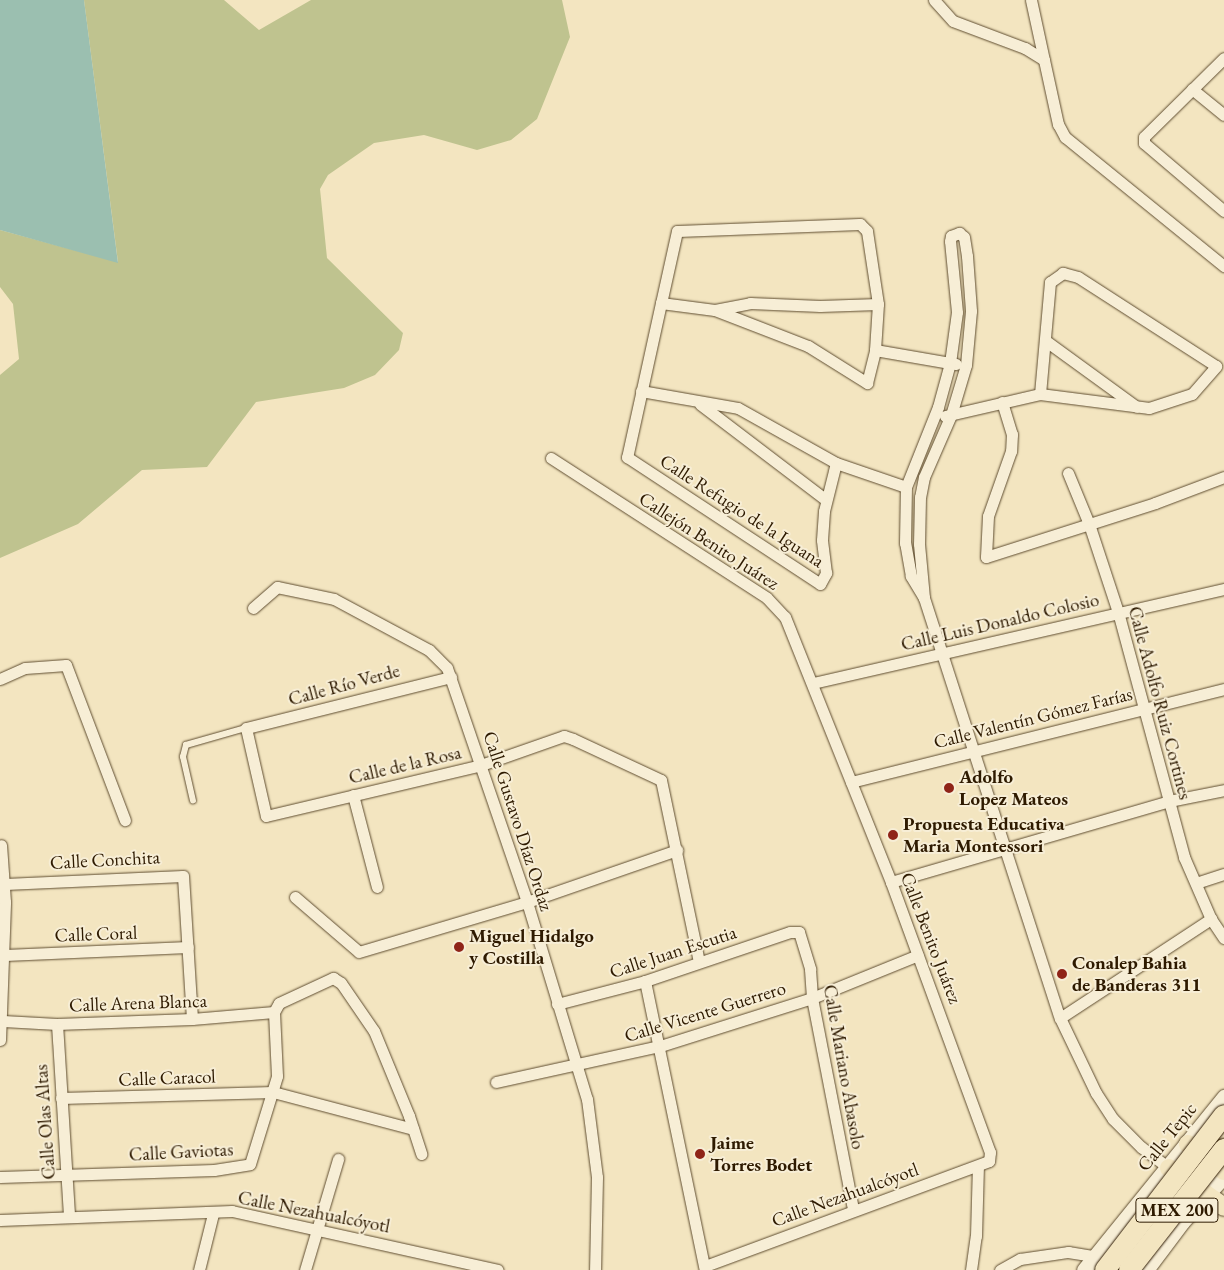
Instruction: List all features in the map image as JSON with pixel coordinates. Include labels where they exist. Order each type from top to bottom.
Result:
[{"type":"highway","name":"MEX 200","points":[[1100,1263],[1224,1115]]},
{"type":"highway","name":"MEX 200","points":[[1129,1270],[1224,1149]]},
{"type":"main road","name":"Calle Tepic","points":[[1084,1270],[1100,1263],[1169,1168],[1224,1097]]},
{"type":"main road","points":[[1188,1144],[1224,1171]]},
{"type":"main road","points":[[1169,1168],[1224,1207]]},
{"type":"main road","points":[[1146,1270],[1224,1176]]},
{"type":"main road","points":[[1100,1263],[1120,1248],[1134,1258],[1135,1270]]},
{"type":"street","points":[[934,0],[953,21],[1024,48],[1044,60]]},
{"type":"street","points":[[1031,0],[1058,124],[1065,137],[1224,266]]},
{"type":"street","points":[[1224,58],[1144,137],[1144,143],[1224,211]]},
{"type":"street","points":[[1192,89],[1224,115]]},
{"type":"street","name":"Calle Refugio de la Iguana","points":[[836,463],[826,500],[822,540],[826,573],[824,583],[820,584],[627,457],[677,231],[860,224],[867,231],[878,304]]},
{"type":"street","points":[[924,598],[911,576],[905,543],[906,487],[933,418],[950,363],[958,312],[950,241],[951,236],[959,233],[964,237],[967,256],[971,312],[966,365],[951,415],[932,456],[920,497],[919,544],[924,598],[1060,1018],[1096,1093],[1113,1119],[1141,1147],[1169,1168]]},
{"type":"street","points":[[933,418],[1040,394],[1084,397],[1139,408],[1164,404],[1192,394],[1216,366],[1078,277],[1062,273],[1050,282],[1040,394]]},
{"type":"street","points":[[661,303],[715,310],[808,346],[868,382],[875,350],[878,304],[820,306],[750,303],[715,310]]},
{"type":"street","points":[[1046,341],[1139,408]]},
{"type":"street","points":[[875,350],[966,365]]},
{"type":"street","points":[[641,391],[698,403],[738,408],[836,463],[906,487]]},
{"type":"street","points":[[1002,402],[1012,434],[1011,451],[988,516],[986,557],[1089,524],[1224,477]]},
{"type":"street","points":[[698,403],[826,500]]},
{"type":"street","name":"Callejón Benito Juárez","points":[[551,458],[767,598],[791,627],[813,683]]},
{"type":"street","name":"Calle Adolfo Ruiz Cortines","points":[[1068,473],[1089,524],[1118,612],[1184,857],[1211,919],[1224,938]]},
{"type":"street","name":"Calle Gustavo Díaz Ordaz","points":[[253,608],[277,587],[334,599],[429,650],[443,661],[451,677],[527,902],[577,1066],[595,1144],[598,1204],[595,1270]]},
{"type":"street","name":"Calle Luis Donaldo Colosio","points":[[813,683],[1224,589]]},
{"type":"street","points":[[0,679],[26,668],[66,665],[126,820]]},
{"type":"street","name":"Calle Río Verde","points":[[246,728],[451,677]]},
{"type":"street","name":"Calle Benito Juárez","points":[[813,683],[892,882],[990,1152],[989,1161],[978,1166]]},
{"type":"street","name":"Calle Valentín Gómez Farías","points":[[851,782],[1224,688]]},
{"type":"street","name":"Calle de la Rosa","points":[[246,728],[266,816],[481,765],[564,736],[661,780],[677,850]]},
{"type":"street","points":[[892,882],[1169,801],[1224,790]]},
{"type":"street","points":[[354,795],[377,887]]},
{"type":"street","points":[[0,1040],[5,955],[5,884],[1,845]]},
{"type":"street","points":[[295,897],[359,952],[527,902],[677,850],[699,962]]},
{"type":"street","points":[[1196,883],[1224,874]]},
{"type":"street","name":"Calle Conchita","points":[[5,884],[183,876],[192,1019]]},
{"type":"street","points":[[1060,1018],[1211,919]]},
{"type":"street","name":"Calle Juan Escutia","points":[[557,1004],[645,981],[790,932],[799,932]]},
{"type":"street","name":"Calle Mariano Abasolo","points":[[799,932],[810,968],[812,998],[852,1209]]},
{"type":"street","name":"Calle Coral","points":[[5,955],[188,948]]},
{"type":"street","name":"Calle Vicente Guerrero","points":[[496,1082],[577,1066],[660,1046],[812,998],[918,955]]},
{"type":"street","points":[[274,1012],[279,1003],[333,978],[341,983],[374,1031],[413,1129],[420,1154]]},
{"type":"street","points":[[645,981],[705,1268]]},
{"type":"street","name":"Calle Arena Blanca","points":[[2,1021],[57,1024],[192,1019],[274,1012]]},
{"type":"street","name":"Calle Gaviotas","points":[[0,1177],[246,1166],[252,1162],[278,1076],[274,1012]]},
{"type":"street","name":"Calle Olas Altas","points":[[57,1024],[69,1217]]},
{"type":"street","name":"Calle Caracol","points":[[61,1098],[273,1092],[413,1129]]},
{"type":"street","points":[[305,1270],[338,1159]]},
{"type":"street","points":[[971,1270],[976,1236],[978,1166]]},
{"type":"street","name":"Calle Nezahualcóyotl","points":[[705,1268],[852,1209],[978,1166]]},
{"type":"street","name":"Calle Nezahualcóyotl","points":[[0,1220],[214,1214],[232,1211],[317,1228],[464,1265],[498,1270]]},
{"type":"street","points":[[198,1270],[214,1214]]},
{"type":"street","points":[[1000,1270],[1020,1259],[1068,1252],[1100,1263]]},
{"type":"lane","points":[[193,801],[183,757],[186,745],[246,728]]},
{"type":"green space","points":[[84,0],[224,0],[259,30],[311,0],[562,0],[570,37],[537,119],[511,140],[477,150],[424,135],[374,143],[328,175],[320,189],[327,258],[403,333],[399,350],[375,375],[344,388],[256,402],[207,467],[142,470],[78,524],[0,558],[0,375],[19,359],[13,304],[0,287],[0,230],[118,262]]},
{"type":"shaded area","points":[[0,0],[84,0],[118,263],[0,230]]},
{"type":"place","name":"Adolfo Lopez Mateos","points":[[949,788]]},
{"type":"place","name":"Propuesta Educativa Maria Montessori","points":[[893,835]]},
{"type":"place","name":"Miguel Hidalgo y Costilla","points":[[459,947]]},
{"type":"place","name":"Conalep Bahia de Banderas 311","points":[[1062,974]]},
{"type":"place","name":"Jaime Torres Bodet","points":[[700,1154]]}]
